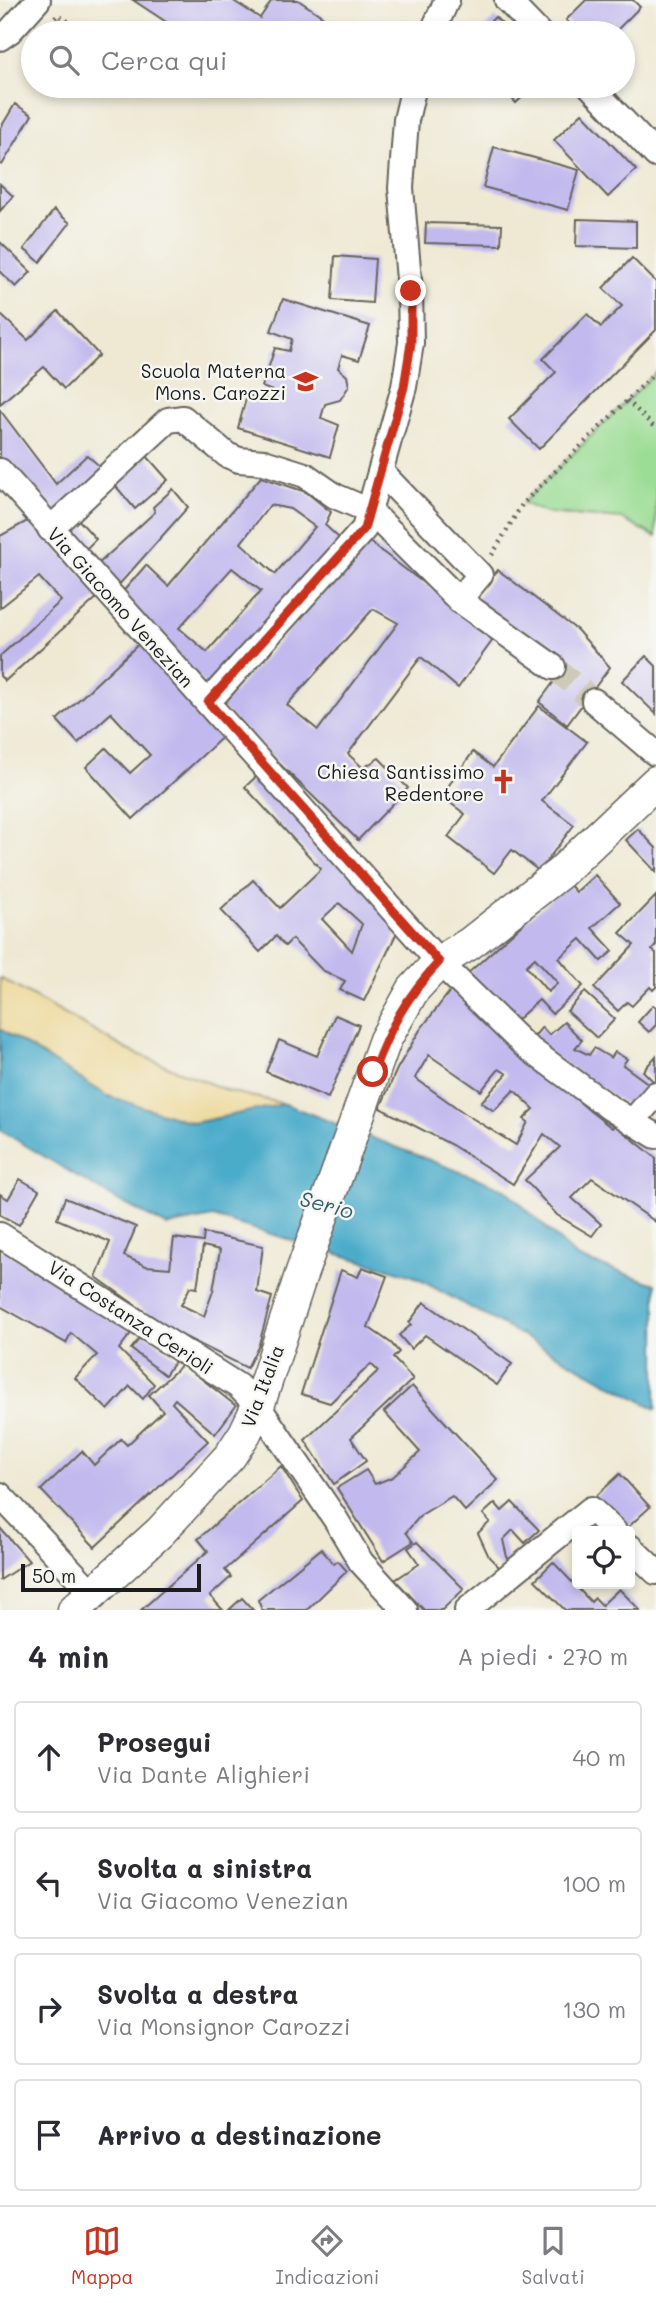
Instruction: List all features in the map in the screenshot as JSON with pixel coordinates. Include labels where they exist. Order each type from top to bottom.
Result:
[{"type":"main road","name":"Via Italia","points":[[81,1604],[160,1532],[229,1456],[245,1433],[258,1406],[385,1040],[413,990],[439,962],[469,944],[560,873],[656,782]]},
{"type":"street","points":[[0,38],[10,31],[38,0]]},
{"type":"street","points":[[437,21],[447,0]]},
{"type":"street","points":[[507,0],[527,21]]},
{"type":"street","points":[[208,702],[364,529],[370,512],[404,387],[411,343],[411,291],[401,188],[406,120],[411,98]]},
{"type":"street","points":[[601,98],[656,155]]},
{"type":"street","points":[[50,529],[168,420],[183,418],[227,454],[239,460],[264,462],[305,475],[335,496],[370,512],[459,600],[553,667]]},
{"type":"street","name":"Via Giacomo Venezian","points":[[0,471],[439,962],[524,1045],[610,1108],[656,1136]]},
{"type":"street","points":[[380,472],[480,575],[459,600]]},
{"type":"street","points":[[594,701],[655,753]]},
{"type":"street","points":[[632,1122],[656,1094]]},
{"type":"street","name":"Via Costanza Cerioli","points":[[0,1235],[238,1385],[258,1406],[336,1520],[360,1562],[405,1610]]},
{"type":"street","points":[[0,1495],[82,1582],[81,1604]]},
{"type":"street","points":[[467,1610],[591,1509],[609,1526]]},
{"type":"street","points":[[635,1552],[656,1572]]},
{"type":"path","points":[[52,21],[58,15],[68,21]]},
{"type":"path","points":[[480,575],[523,503],[656,372]]},
{"type":"path","points":[[627,400],[656,429]]},
{"type":"green space","points":[[656,372],[656,537],[622,519],[546,513],[523,503]]},
{"type":"sand","points":[[0,978],[128,1050],[228,1091],[285,1104],[194,1123],[108,1096],[0,1029]]},
{"type":"water","name":"Serio","points":[[0,1029],[108,1096],[194,1123],[285,1104],[505,1189],[578,1258],[656,1284],[656,1409],[413,1276],[213,1217],[167,1226],[115,1199],[0,1130]]},
{"type":"building","points":[[133,0],[232,0],[260,18],[272,0],[298,0],[325,18],[323,21],[165,21]]},
{"type":"building","points":[[586,0],[633,0],[640,7],[626,21],[566,20]]},
{"type":"building","points":[[15,104],[32,115],[2,165],[0,129]]},
{"type":"building","points":[[582,113],[636,170],[608,197],[554,140]]},
{"type":"building","points":[[494,147],[579,170],[568,210],[483,187]]},
{"type":"building","points":[[0,184],[13,196],[0,211]]},
{"type":"building","points":[[54,210],[70,223],[40,262],[24,249]]},
{"type":"building","points":[[577,219],[636,221],[636,248],[576,246]]},
{"type":"building","points":[[426,223],[502,225],[501,245],[425,243]]},
{"type":"building","points":[[0,242],[31,272],[16,287],[0,272]]},
{"type":"building","points":[[335,256],[375,259],[372,303],[332,300]]},
{"type":"building","points":[[632,258],[656,282],[656,330],[539,449],[509,419],[556,372],[543,359],[587,314],[601,327],[622,306],[603,288]]},
{"type":"building","name":"Scuola Materna Mons. Carozzi","points":[[283,299],[370,326],[359,360],[342,355],[338,368],[347,376],[349,386],[340,400],[325,404],[321,418],[339,425],[330,457],[238,428],[247,395],[271,401],[275,392],[262,387],[275,348],[289,351],[292,339],[271,331]]},
{"type":"building","points":[[58,311],[99,355],[64,389],[44,367],[0,404],[0,314],[28,340]]},
{"type":"building","points":[[0,410],[56,484],[87,455],[104,470],[51,520],[0,458]]},
{"type":"building","points":[[146,455],[168,480],[135,509],[114,484]]},
{"type":"building","points":[[261,477],[306,492],[331,512],[325,525],[340,539],[210,690],[120,595],[146,565],[168,586]],"holes":[[[270,505],[290,509],[315,527],[275,574],[241,543]],[[232,568],[261,591],[207,652],[179,628]]]},
{"type":"building","points":[[173,489],[188,507],[117,587],[96,566],[155,512],[153,507]]},
{"type":"building","points":[[76,517],[96,539],[83,552],[62,531]]},
{"type":"building","points":[[31,519],[100,595],[5,681],[0,676],[0,656],[61,601],[39,577],[0,608],[0,536]]},
{"type":"building","points":[[368,541],[495,637],[458,688],[421,657],[348,754],[363,768],[379,758],[408,788],[358,840],[221,707]],"holes":[[[373,609],[398,623],[318,730],[287,705]]]},
{"type":"building","points":[[498,570],[577,630],[610,667],[567,725],[539,702],[564,668],[474,601]]},
{"type":"building","points":[[143,640],[228,732],[133,819],[86,767],[106,748],[130,773],[150,755],[111,713],[78,743],[57,720]]},
{"type":"building","points":[[646,656],[656,666],[656,714],[622,681]]},
{"type":"building","name":"Chiesa Santissimo Redentore","points":[[539,706],[587,742],[542,801],[574,825],[539,871],[512,850],[494,873],[448,837],[465,814],[441,796],[473,752],[493,767]]},
{"type":"building","points":[[261,772],[401,924],[364,1001],[340,990],[345,981],[322,970],[292,939],[285,946],[276,936],[260,952],[221,910],[253,880],[280,908],[321,869],[245,787]],"holes":[[[339,903],[362,924],[352,951],[322,919]]]},
{"type":"building","points":[[638,829],[656,848],[656,872],[626,840]]},
{"type":"building","points":[[595,875],[620,903],[592,928],[613,951],[601,961],[581,939],[559,958],[583,986],[552,1014],[539,1000],[511,1025],[466,975],[568,883],[576,892]],"holes":[[[535,958],[558,983],[548,992],[526,966]]]},
{"type":"building","points":[[656,896],[656,945],[652,950],[656,953],[656,987],[653,990],[650,987],[632,1006],[627,1002],[618,1011],[594,988],[634,945],[620,933]]},
{"type":"building","points":[[451,990],[591,1112],[612,1128],[615,1125],[656,1158],[656,1222],[592,1178],[572,1198],[601,1224],[592,1236],[557,1215],[525,1180],[560,1147],[544,1134],[513,1184],[452,1145],[380,1108],[397,1069],[420,1030]],"holes":[[[429,1055],[481,1091],[499,1069],[507,1074],[481,1102],[494,1111],[514,1090],[534,1109],[524,1119],[528,1122],[516,1145],[415,1078]]]},
{"type":"building","points":[[585,992],[615,1019],[597,1038],[567,1011]]},
{"type":"building","points":[[653,1005],[656,1007],[656,1025],[649,1032],[638,1022]]},
{"type":"building","points":[[335,1015],[359,1025],[328,1098],[266,1072],[279,1040],[317,1056]]},
{"type":"building","points":[[564,1022],[582,1040],[575,1048],[589,1055],[594,1048],[611,1058],[615,1052],[627,1059],[623,1065],[653,1087],[634,1109],[531,1040],[542,1027],[549,1035]]},
{"type":"building","points":[[656,1056],[656,1084],[643,1071]]},
{"type":"building","points":[[20,1179],[39,1190],[19,1225],[0,1215],[0,1194],[8,1199]]},
{"type":"building","points":[[65,1198],[136,1227],[124,1256],[146,1266],[170,1268],[174,1238],[203,1242],[204,1233],[263,1246],[257,1292],[272,1297],[259,1344],[247,1368],[169,1329],[96,1277],[110,1242],[57,1219]],"holes":[[[203,1246],[220,1250],[213,1291],[204,1316],[181,1305],[190,1287],[197,1288]]]},
{"type":"building","points":[[0,1247],[132,1332],[119,1349],[154,1384],[143,1399],[130,1386],[108,1410],[75,1378],[97,1355],[71,1333],[66,1343],[0,1306]]},
{"type":"building","points":[[362,1267],[387,1276],[368,1327],[399,1352],[393,1358],[413,1379],[351,1438],[366,1461],[334,1484],[305,1440],[378,1371],[371,1364],[330,1403],[301,1394],[341,1270],[358,1277]]},
{"type":"building","points":[[424,1302],[512,1364],[497,1385],[425,1335],[411,1349],[399,1335],[411,1325],[409,1323]]},
{"type":"building","points":[[144,1333],[177,1358],[165,1375],[131,1349]]},
{"type":"building","points":[[183,1364],[236,1406],[215,1434],[175,1399],[172,1403],[208,1441],[95,1547],[41,1490],[82,1451],[94,1465],[121,1439],[127,1445],[163,1411],[149,1395]]},
{"type":"building","points":[[412,1386],[498,1480],[465,1511],[452,1496],[421,1515],[406,1532],[413,1542],[383,1561],[337,1488],[366,1470],[375,1484],[393,1477],[420,1452],[384,1412]]},
{"type":"building","points":[[281,1466],[303,1501],[225,1570],[231,1577],[210,1596],[223,1610],[141,1610],[208,1551],[198,1539]]},
{"type":"building","points":[[620,1474],[650,1507],[629,1526],[621,1526],[595,1497]]},
{"type":"building","points":[[512,1502],[539,1530],[525,1543],[513,1530],[503,1540],[507,1557],[511,1561],[502,1570],[489,1557],[478,1533],[490,1522],[483,1514],[495,1503],[502,1511]]},
{"type":"building","points":[[0,1528],[29,1561],[0,1580]]},
{"type":"building","points":[[417,1542],[464,1589],[442,1610],[424,1610],[395,1580],[419,1564],[408,1548]]},
{"type":"building","points":[[321,1549],[334,1564],[338,1561],[347,1571],[307,1610],[262,1610],[258,1600]]},
{"type":"building","points":[[553,1562],[572,1582],[572,1589],[579,1589],[591,1602],[595,1598],[602,1605],[619,1589],[640,1610],[565,1610],[535,1580]]},
{"type":"building","points":[[242,1598],[253,1610],[229,1610]]},
{"type":"tunnel","points":[[553,667],[594,701]]},
{"type":"place","name":"Scuola Materna Mons. Carozzi","points":[[306,381]]},
{"type":"place","name":"Chiesa Santissimo Redentore","points":[[504,782]]},
{"type":"route","points":[[373,1072],[385,1040],[413,990],[439,962],[208,702],[364,529],[404,387],[411,343],[411,291]]}]
